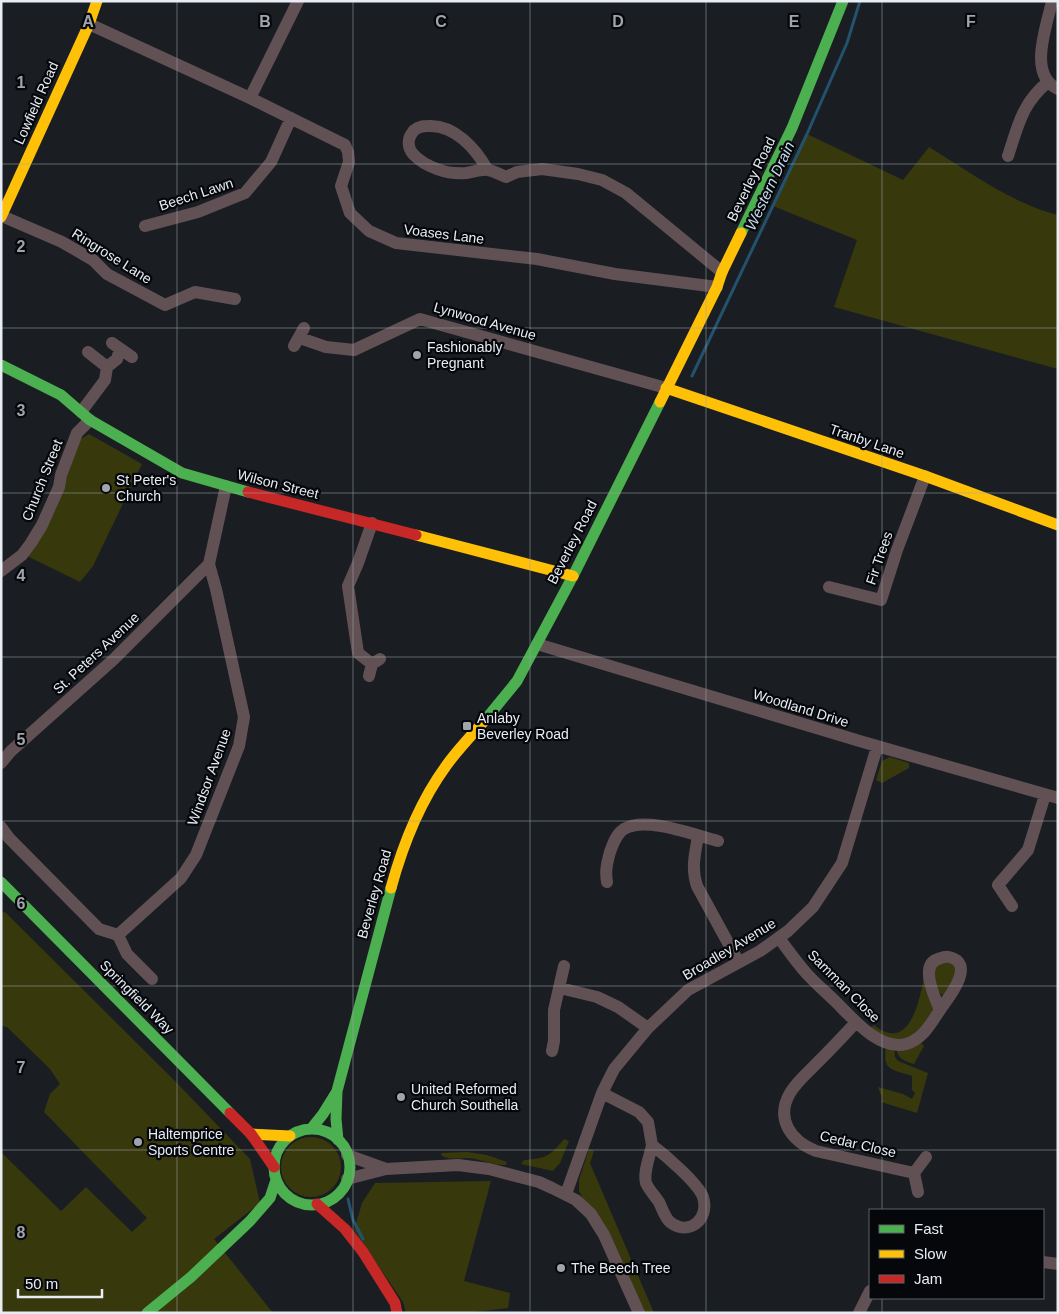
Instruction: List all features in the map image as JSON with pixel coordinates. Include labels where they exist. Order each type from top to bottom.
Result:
[{"type":"main road","name":"Lowfield Road","points":[[2,217],[97,1]]},
{"type":"main road","name":"Beverley Road","points":[[338,1140],[336,1119],[337,1091],[400,854],[416,815],[446,766],[517,681],[537,644],[717,287],[722,272],[792,128],[843,1]]},
{"type":"main road","name":"Wilson Street","points":[[1,365],[61,395],[85,416],[182,473],[572,576]]},
{"type":"main road","name":"Tranby Lane","points":[[666,388],[925,476],[1058,525]]},
{"type":"main road","name":"Springfield Way","points":[[1,882],[251,1134],[274,1167]]},
{"type":"main road","name":"Beverley Road","points":[[311,1129],[337,1091]]},
{"type":"main road","points":[[311,1129],[326,1132],[338,1140],[347,1155],[350,1167],[348,1179],[337,1195],[328,1201],[307,1204],[297,1202],[285,1193],[276,1180],[274,1167],[276,1155],[281,1144],[290,1136],[300,1131],[311,1129]]},
{"type":"main road","points":[[251,1134],[290,1136]]},
{"type":"main road","points":[[147,1313],[191,1277],[250,1221],[270,1198],[276,1180]]},
{"type":"main road","points":[[337,1195],[345,1229]]},
{"type":"main road","points":[[250,1221],[275,1209],[297,1202]]},
{"type":"main road","points":[[317,1204],[345,1229],[363,1252],[395,1303],[397,1313]]},
{"type":"street","points":[[250,98],[298,1]]},
{"type":"street","points":[[1008,156],[1021,114],[1026,105],[1032,96],[1053,85],[1044,77],[1040,63],[1052,1]]},
{"type":"street","name":"Voases Lane","points":[[88,24],[250,98],[345,145],[349,162],[341,186],[350,213],[369,231],[396,243],[538,259],[615,274],[717,287]]},
{"type":"street","name":"Beech Lawn","points":[[152,221],[198,212],[245,193],[271,162],[290,118]]},
{"type":"street","points":[[487,170],[473,150],[460,137],[447,129],[421,126],[412,131],[408,141],[410,151],[419,161],[449,172],[463,173],[487,170],[506,177],[517,172],[542,169],[578,174],[602,180],[626,194],[722,272]]},
{"type":"street","name":"Ringrose Lane","points":[[2,217],[62,242],[93,260],[107,274],[165,305],[195,292],[235,299]]},
{"type":"street","name":"Lynwood Avenue","points":[[299,337],[326,347],[354,350],[420,318],[666,388]]},
{"type":"street","name":"Church Street","points":[[1,571],[22,556],[42,525],[59,487],[61,475],[77,433],[105,380],[107,367],[116,359],[116,346],[132,357]]},
{"type":"street","points":[[88,352],[107,367]]},
{"type":"street","name":"Fir Trees","points":[[829,588],[881,600],[897,550],[925,476]]},
{"type":"street","name":"Windsor Avenue","points":[[118,935],[180,878],[196,855],[238,746],[244,717],[209,564],[226,486]]},
{"type":"street","points":[[372,523],[348,586],[358,653],[374,666]]},
{"type":"street","name":"St. Peters Avenue","points":[[1,763],[11,751],[114,659],[209,564]]},
{"type":"street","name":"Woodland Drive","points":[[537,644],[878,747],[1052,796]]},
{"type":"street","name":"Broadley Avenue","points":[[566,1194],[602,1093],[614,1069],[648,1028],[688,990],[738,961],[760,951],[779,938],[813,907],[842,863],[878,747]]},
{"type":"street","points":[[1012,906],[998,885],[1028,850],[1052,796]]},
{"type":"street","points":[[602,875],[613,841],[623,830],[637,825],[670,827],[718,841]]},
{"type":"street","points":[[1,828],[99,929],[118,935],[127,954],[152,978]]},
{"type":"street","points":[[698,836],[692,867],[693,876],[738,961]]},
{"type":"street","name":"Samman Close","points":[[779,938],[807,974],[856,1022],[884,1042],[906,1044],[927,1031],[940,1010]]},
{"type":"street","points":[[552,1051],[554,1041],[554,1010],[564,966]]},
{"type":"street","points":[[560,988],[597,997],[618,1007],[648,1028]]},
{"type":"street","name":"Cedar Close","points":[[856,1022],[794,1087],[786,1101],[784,1113],[786,1126],[792,1136],[803,1146],[914,1173]]},
{"type":"street","points":[[602,1093],[639,1112],[648,1122],[652,1145],[646,1170],[646,1182],[668,1221],[681,1228],[692,1227],[700,1220],[703,1211],[703,1198],[694,1184],[662,1152],[652,1145]]},
{"type":"street","points":[[347,1155],[386,1169]]},
{"type":"street","points":[[918,1192],[914,1173],[926,1157]]},
{"type":"street","points":[[348,1179],[386,1169],[447,1166],[470,1167],[539,1182],[566,1194],[581,1204],[597,1222],[639,1313]]},
{"type":"street","points":[[1044,1262],[1058,1264]]},
{"type":"street","points":[[859,1313],[869,1288]]},
{"type":"shaded area","points":[[807,134],[903,180],[929,147],[1008,195],[1041,210],[1058,215],[1058,369],[834,307],[857,240],[773,206]]},
{"type":"shaded area","points":[[89,434],[142,464],[93,566],[80,582],[27,556],[79,440]]},
{"type":"shaded area","points":[[890,757],[909,763],[909,768],[882,783],[876,780],[882,761]]},
{"type":"shaded area","points":[[5,912],[174,1080],[250,1159],[260,1203],[214,1239],[273,1313],[1,1313],[1,1152],[61,1211],[86,1187],[132,1232],[147,1218],[44,1112],[50,1094],[60,1084],[50,1069],[7,1027],[1,1026],[1,913]]},
{"type":"shaded area","points":[[948,961],[955,966],[956,974],[951,987],[942,995],[935,985],[934,970],[935,966]]},
{"type":"shaded area","points":[[924,977],[934,1011],[921,1028],[909,1037],[896,1041],[888,1039],[870,1028],[874,1025],[886,1032],[896,1033],[904,1029],[915,1011]]},
{"type":"shaded area","points":[[921,1043],[924,1046],[914,1064],[907,1062],[898,1055],[896,1048]]},
{"type":"shaded area","points":[[886,1047],[894,1048],[895,1057],[898,1061],[928,1073],[917,1113],[881,1102],[882,1098],[878,1087],[903,1094],[912,1099],[915,1093],[912,1090],[912,1076],[894,1070],[887,1065]]},
{"type":"shaded area","points":[[311,1137],[328,1142],[336,1150],[341,1167],[336,1184],[328,1192],[311,1197],[294,1192],[286,1184],[281,1167],[286,1150],[294,1142]]},
{"type":"shaded area","points":[[564,1139],[569,1141],[560,1163],[553,1171],[521,1164],[524,1160],[547,1156]]},
{"type":"shaded area","points":[[589,1149],[594,1151],[590,1163],[654,1313],[643,1313],[579,1191],[579,1180]]},
{"type":"shaded area","points":[[467,1152],[487,1155],[507,1162],[506,1165],[501,1165],[471,1158],[448,1158],[442,1156],[441,1153]]},
{"type":"shaded area","points":[[491,1181],[464,1281],[510,1293],[508,1308],[465,1313],[406,1313],[403,1302],[354,1230],[362,1203],[375,1183]]},
{"type":"waterway","name":"Western Drain","points":[[692,376],[807,134],[847,43],[860,1]]},
{"type":"waterway","points":[[348,1199],[353,1220],[363,1239]]},
{"type":"traffic: fast","points":[[741,233],[792,128],[843,1]]},
{"type":"traffic: fast","points":[[1,365],[61,395],[90,420],[182,473],[248,492]]},
{"type":"traffic: fast","points":[[486,719],[517,681],[573,576],[660,402]]},
{"type":"traffic: fast","points":[[1,882],[230,1113]]},
{"type":"traffic: fast","points":[[338,1140],[336,1119],[337,1091],[391,888]]},
{"type":"traffic: fast","points":[[311,1129],[336,1093]]},
{"type":"traffic: fast","points":[[312,1129],[326,1132],[339,1140],[347,1153],[350,1167],[347,1181],[339,1194],[326,1202],[312,1205],[298,1202],[285,1194],[277,1181],[274,1167],[277,1153],[285,1140],[298,1132],[312,1129]]},
{"type":"traffic: fast","points":[[147,1313],[191,1277],[250,1221],[270,1198],[276,1180]]},
{"type":"traffic: slow","points":[[1,217],[89,24],[97,1]]},
{"type":"traffic: slow","points":[[660,402],[717,287],[722,272],[741,233]]},
{"type":"traffic: slow","points":[[666,388],[925,476],[1058,525]]},
{"type":"traffic: slow","points":[[416,535],[573,576]]},
{"type":"traffic: slow","points":[[391,888],[413,824],[428,794],[451,760],[486,719]]},
{"type":"traffic: slow","points":[[251,1134],[290,1136]]},
{"type":"traffic: jam","points":[[248,492],[416,535]]},
{"type":"traffic: jam","points":[[230,1113],[251,1134],[274,1167]]},
{"type":"traffic: jam","points":[[317,1204],[345,1229],[363,1252],[395,1303],[397,1313]]},
{"type":"place","name":"Fashionably Pregnant","points":[[417,355]]},
{"type":"place","name":"St Peter's Church","points":[[106,488]]},
{"type":"place","name":"Anlaby Beverley Road","points":[[467,726]]},
{"type":"place","name":"United Reformed Church Southella","points":[[401,1097]]},
{"type":"place","name":"Haltemprice Sports Centre","points":[[138,1142]]},
{"type":"place","name":"The Beech Tree","points":[[561,1268]]}]
